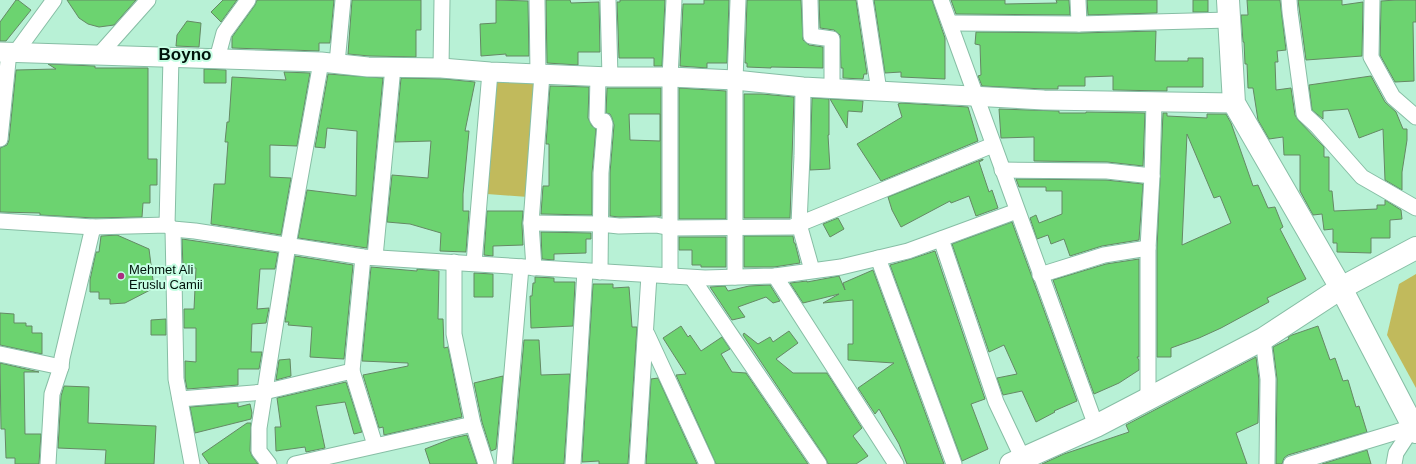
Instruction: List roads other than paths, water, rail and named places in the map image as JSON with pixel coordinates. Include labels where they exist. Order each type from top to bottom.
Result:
[{"type":"main road","points":[[1228,10],[1234,103],[1341,288],[1415,429]]},
{"type":"main road","points":[[1017,462],[1096,426],[1148,400],[1263,339],[1341,288],[1416,248]]},
{"type":"street","points":[[100,55],[148,0]]},
{"type":"street","points":[[217,59],[224,34],[248,0]]},
{"type":"street","points":[[269,464],[259,451],[259,428],[264,392],[288,245],[343,0]]},
{"type":"street","points":[[440,68],[442,0]]},
{"type":"street","points":[[504,464],[531,223],[540,74],[537,0]]},
{"type":"street","points":[[600,272],[601,173],[605,124],[604,121],[599,121],[597,118],[604,77],[608,0]]},
{"type":"street","points":[[670,276],[670,77],[674,0]]},
{"type":"street","points":[[735,277],[735,80],[738,0]]},
{"type":"street","points":[[810,0],[811,36],[832,39],[832,88]]},
{"type":"street","points":[[865,0],[879,91]]},
{"type":"street","points":[[941,0],[951,23],[1002,170],[1096,426]]},
{"type":"street","points":[[1078,0],[1079,24]]},
{"type":"street","points":[[1289,0],[1304,114],[1317,126],[1362,177],[1416,208]]},
{"type":"street","points":[[1372,0],[1371,57],[1393,97],[1416,117]]},
{"type":"street","points":[[0,139],[8,52],[50,2]]},
{"type":"street","points":[[951,23],[1079,24],[1228,10]]},
{"type":"street","points":[[8,52],[329,62],[368,67],[440,68],[490,72],[604,77],[670,77],[735,80],[804,87],[1044,100],[1234,103]]},
{"type":"street","points":[[171,57],[170,227],[176,379],[192,464]]},
{"type":"street","points":[[375,445],[352,371],[369,257],[393,67]]},
{"type":"street","points":[[474,263],[490,72]]},
{"type":"street","points":[[804,87],[799,224],[812,270]]},
{"type":"street","points":[[1148,400],[1148,248],[1154,102]]},
{"type":"street","points":[[531,223],[600,224],[671,228],[792,227],[993,144]]},
{"type":"street","points":[[1002,170],[1107,171],[1152,176]]},
{"type":"street","points":[[0,222],[93,227],[170,227],[369,257],[692,278],[775,276],[841,267],[908,251],[1017,211]]},
{"type":"street","points":[[48,464],[52,394],[61,367],[93,227]]},
{"type":"street","points":[[941,239],[1017,462]]},
{"type":"street","points":[[1040,274],[1104,255],[1148,248]]},
{"type":"street","points":[[878,258],[954,464]]},
{"type":"street","points":[[454,262],[454,334],[473,424],[486,464]]},
{"type":"street","points":[[573,464],[585,271]]},
{"type":"street","points":[[637,464],[649,275]]},
{"type":"street","points":[[775,276],[896,464]]},
{"type":"street","points":[[692,278],[819,464]]},
{"type":"street","points":[[646,331],[707,464]]},
{"type":"street","points":[[1263,339],[1268,379],[1267,464]]},
{"type":"street","points":[[0,354],[61,367]]},
{"type":"street","points":[[180,399],[264,392],[352,371]]},
{"type":"street","points":[[295,464],[473,424]]},
{"type":"street","points":[[1291,464],[1415,429]]},
{"type":"street","points":[[1394,464],[1396,453],[1415,429]]},
{"type":"place","name":"Mehmet Ali Eruslu Camii","points":[[121,276]]},
{"type":"district","name":"Boyno","points":[[185,54]]}]
